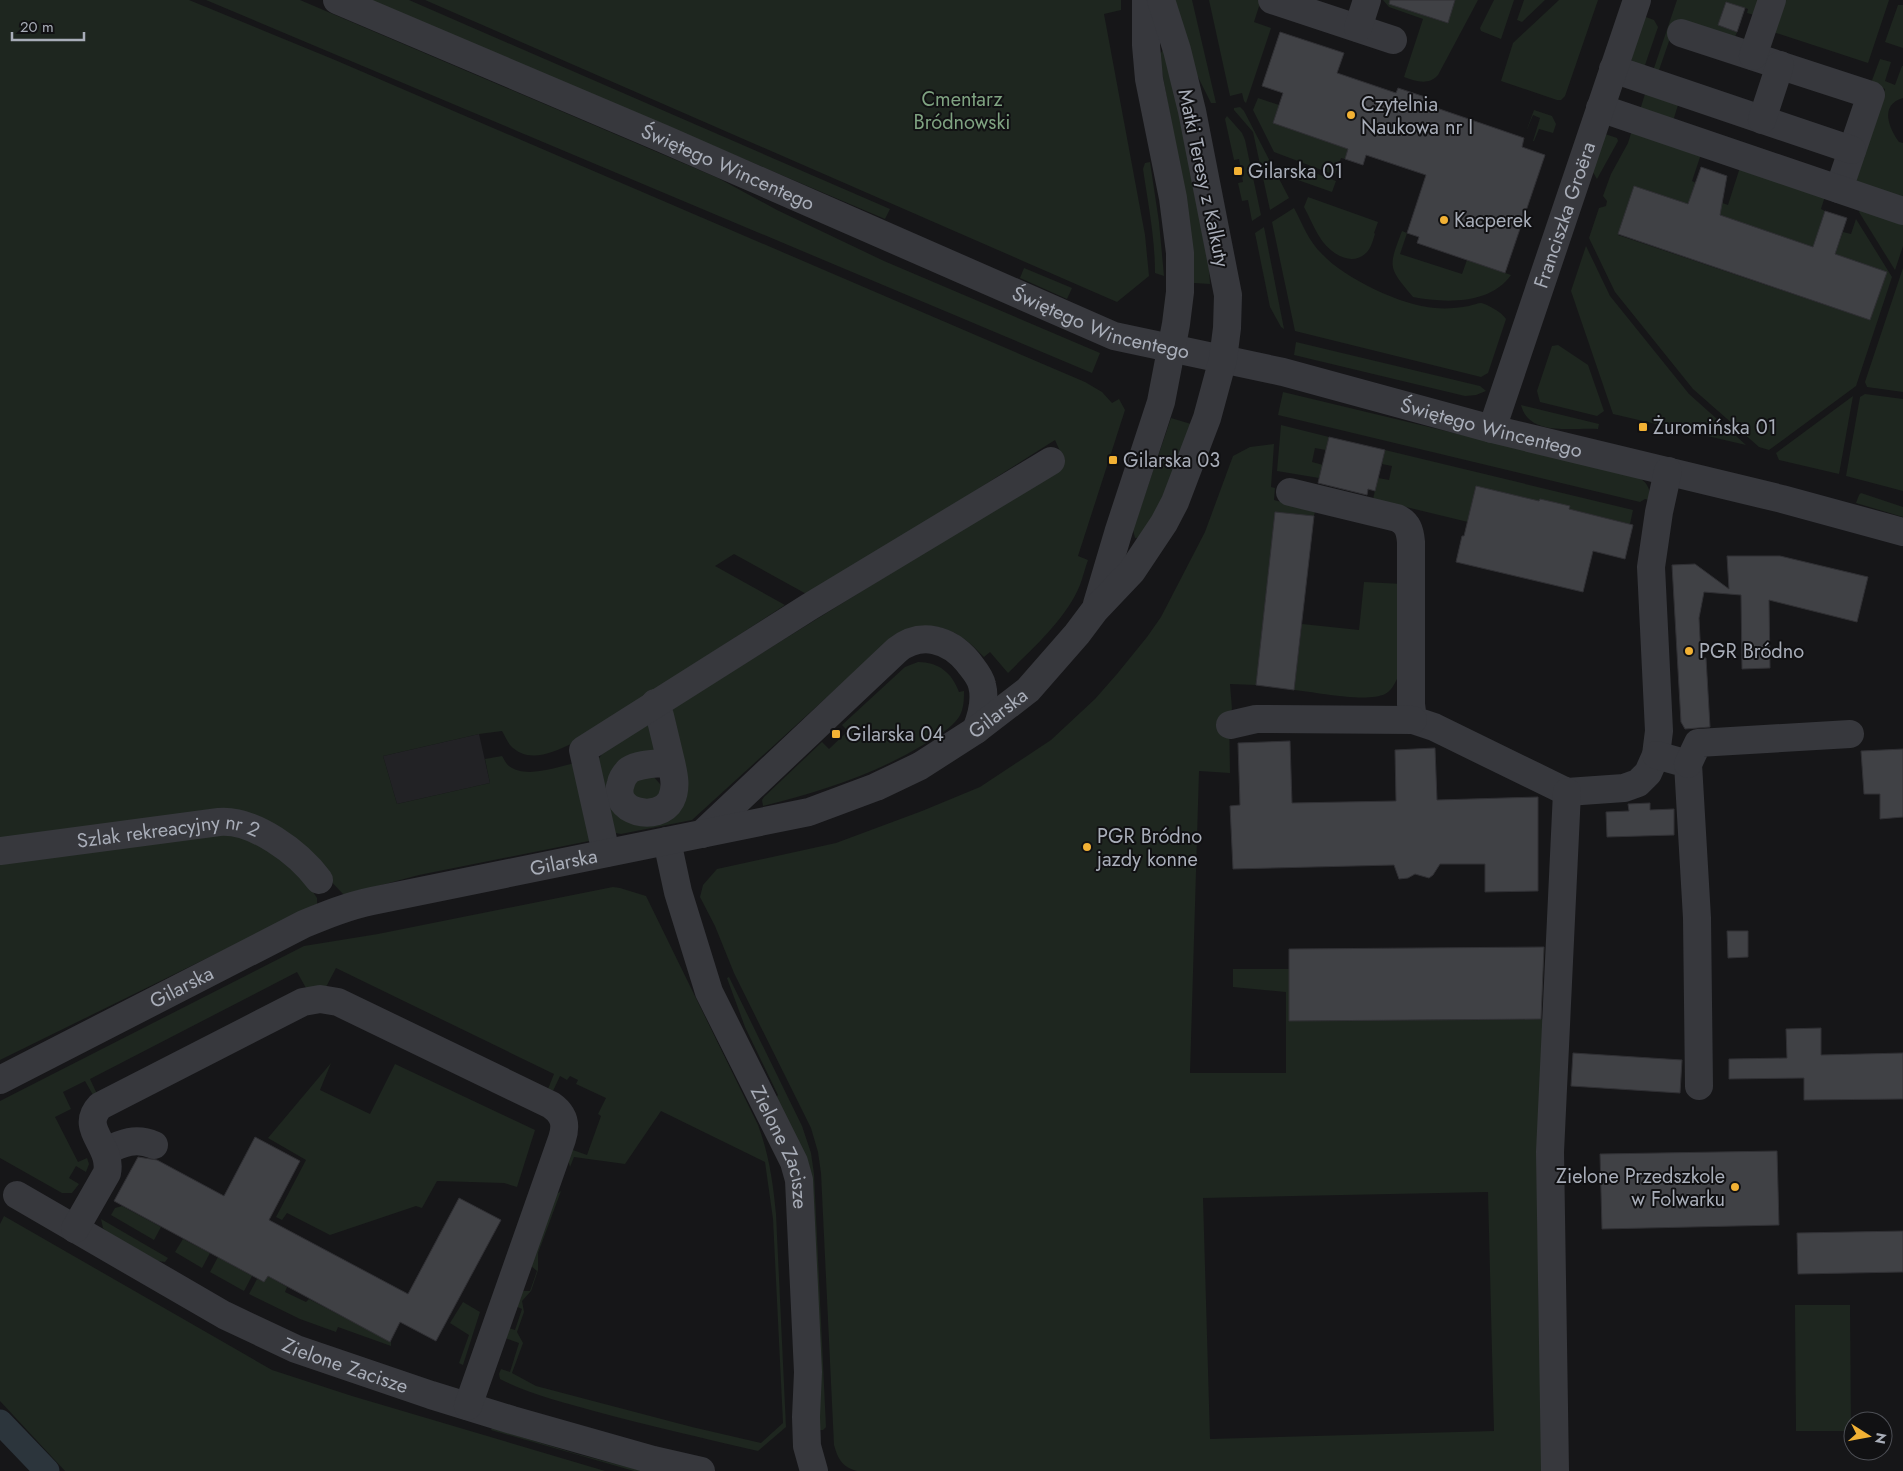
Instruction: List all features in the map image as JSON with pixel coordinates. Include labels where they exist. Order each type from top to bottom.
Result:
[{"type":"street","name":"Świętego Wincentego","points":[[337,0],[664,139],[1102,332],[1300,376],[1492,429],[1782,499],[1903,532]]},
{"type":"street","name":"Matki Teresy z Kalkuty","points":[[1146,0],[1146,45],[1150,79],[1173,198],[1180,253],[1180,292],[1171,348]]},
{"type":"street","name":"Matki Teresy z Kalkuty","points":[[1161,0],[1192,111],[1228,295],[1227,328],[1223,359]]},
{"type":"street","points":[[1272,0],[1393,40]]},
{"type":"street","points":[[1358,28],[1367,0]]},
{"type":"street","name":"Franciszka Groëra","points":[[1492,429],[1636,0]]},
{"type":"street","points":[[1753,56],[1772,0]]},
{"type":"street","points":[[1681,33],[1871,95],[1839,189]]},
{"type":"street","points":[[1762,120],[1780,65]]},
{"type":"street","points":[[1613,69],[1852,150]]},
{"type":"street","points":[[1600,108],[1903,211]]},
{"type":"street","name":"Gilarska","points":[[1095,610],[1161,402],[1171,348]]},
{"type":"street","name":"Gilarska","points":[[0,1080],[304,924],[353,905],[809,812],[842,801],[920,766],[976,730],[1028,690],[1077,634],[1095,610],[1132,571],[1164,523],[1175,502],[1207,418],[1223,359]]},
{"type":"street","points":[[606,853],[583,750],[809,606],[1051,461]]},
{"type":"street","points":[[1230,725],[1256,719],[1413,720],[1434,728],[1568,792],[1624,788],[1638,783],[1648,773],[1656,755],[1659,731],[1651,567],[1659,512],[1668,471]]},
{"type":"street","points":[[1290,492],[1397,518],[1406,523],[1411,542],[1411,704],[1413,720]]},
{"type":"street","points":[[702,834],[897,650],[912,641],[930,639],[942,642],[962,656],[976,672],[982,682],[984,696],[981,716],[976,730]]},
{"type":"street","points":[[655,703],[671,762]]},
{"type":"street","points":[[1699,1086],[1696,918],[1688,764],[1698,744],[1850,734]]},
{"type":"street","points":[[1656,755],[1688,764]]},
{"type":"street","points":[[1554,1471],[1550,1152],[1568,792]]},
{"type":"street","name":"Szlak rekreacyjny nr 2","points":[[0,851],[231,821],[248,827],[285,847],[306,865],[319,880]]},
{"type":"street","name":"Zielone Zacisze","points":[[667,841],[678,892],[709,992],[790,1154],[799,1180],[808,1372],[807,1436],[814,1471]]},
{"type":"street","points":[[75,1229],[106,1177],[108,1163],[106,1152],[92,1127],[94,1115],[100,1106],[304,1002],[315,999],[338,1002],[556,1108],[563,1117],[562,1139],[468,1406]]},
{"type":"street","points":[[106,1152],[132,1141],[141,1141],[154,1145]]},
{"type":"street","name":"Zielone Zacisze","points":[[17,1195],[208,1306],[262,1334],[331,1362],[597,1445],[700,1471]]},
{"type":"shaded area","points":[[479,734],[490,783],[397,804],[383,756]]},
{"type":"green space","points":[[0,0],[189,0],[335,60],[1085,382],[1102,392],[1112,403],[1119,399],[1125,410],[1078,556],[1088,560],[1074,597],[1058,621],[1039,643],[1008,673],[990,652],[984,657],[965,639],[944,629],[934,626],[922,626],[896,634],[692,820],[621,834],[615,833],[597,761],[602,754],[654,720],[660,749],[612,781],[665,817],[667,712],[949,537],[1064,460],[1055,440],[810,596],[734,554],[715,566],[785,605],[571,744],[556,751],[540,755],[524,754],[510,745],[502,731],[479,734],[383,756],[397,804],[490,783],[485,759],[502,756],[509,766],[524,772],[541,771],[575,763],[594,840],[419,875],[344,895],[300,849],[251,822],[0,845]]},
{"type":"green space","points":[[206,0],[300,0],[718,178],[777,210],[884,261],[1100,353],[1092,373]]},
{"type":"green space","points":[[370,0],[409,0],[890,209],[885,219]]},
{"type":"green space","name":"Cmentarz Bródnowski","points":[[425,0],[1121,0],[1121,10],[1104,14],[1145,235],[1149,276],[1117,302]]},
{"type":"green space","points":[[1174,0],[1192,0],[1216,103],[1211,103],[1192,65]]},
{"type":"green space","points":[[1209,0],[1261,0],[1254,22],[1271,28],[1246,103],[1242,93],[1230,96]]},
{"type":"green space","points":[[1383,0],[1405,5],[1404,9],[1447,23],[1455,0],[1478,0],[1438,75],[1430,81],[1422,82],[1404,77],[1423,19],[1389,7]]},
{"type":"green space","points":[[1494,0],[1514,0],[1501,39],[1481,31],[1480,28]]},
{"type":"green space","points":[[1524,0],[1545,0],[1522,22],[1517,20]]},
{"type":"green space","points":[[1559,0],[1598,0],[1565,96],[1561,100],[1557,100],[1501,81],[1513,43]]},
{"type":"green space","points":[[1677,0],[1766,0],[1758,16],[1747,13],[1748,9],[1726,2],[1718,25],[1737,32],[1734,40],[1676,21],[1658,73],[1653,71]]},
{"type":"green space","points":[[1780,0],[1889,0],[1868,63],[1770,31]]},
{"type":"green space","points":[[1898,5],[1903,5],[1903,48],[1885,42]]},
{"type":"green space","points":[[1643,16],[1654,20],[1658,27],[1644,68],[1634,63],[1631,59]]},
{"type":"green space","points":[[1164,49],[1207,235],[1210,284],[1194,283],[1180,171],[1159,55]]},
{"type":"green space","points":[[1880,59],[1891,62],[1885,81],[1895,85],[1903,66],[1903,98],[1891,106],[1888,117],[1895,136],[1899,142],[1903,143],[1903,203],[1861,185],[1856,180],[1885,89],[1871,83]]},
{"type":"green space","points":[[1646,91],[1679,102],[1672,124],[1639,113]]},
{"type":"green space","points":[[1258,98],[1279,105],[1273,123],[1348,149],[1345,159],[1341,158],[1335,175],[1274,152],[1253,110]]},
{"type":"green space","points":[[1240,107],[1244,111],[1289,198],[1270,210],[1253,132],[1234,110],[1234,108]]},
{"type":"green space","points":[[1534,110],[1552,116],[1556,124],[1553,133],[1539,129],[1533,141],[1540,118],[1533,115],[1526,132]]},
{"type":"green space","points":[[1227,116],[1242,133],[1245,140],[1261,215],[1252,221],[1248,200],[1242,201],[1238,183],[1243,182],[1239,159],[1234,160],[1225,119]]},
{"type":"green space","points":[[1633,127],[1702,151],[1692,181],[1696,183],[1688,204],[1634,186],[1618,235],[1870,320],[1886,273],[1835,254],[1843,232],[1851,234],[1856,219],[1892,277],[1856,386],[1769,450],[1759,447],[1693,389],[1615,292],[1589,238],[1599,208],[1606,206],[1607,201],[1603,196],[1611,174],[1628,143]]},
{"type":"green space","points":[[1602,133],[1617,138],[1618,141],[1597,179],[1591,169]]},
{"type":"green space","points":[[1150,162],[1159,222],[1164,276],[1155,273],[1153,234],[1143,169],[1145,163]]},
{"type":"green space","points":[[1741,164],[1826,193],[1821,209],[1825,211],[1813,247],[1710,212],[1714,200],[1728,205]]},
{"type":"green space","points":[[1299,167],[1336,181],[1332,192],[1295,179]]},
{"type":"green space","points":[[1308,197],[1378,222],[1372,244],[1367,252],[1356,259],[1350,259],[1338,255],[1327,247],[1304,207]]},
{"type":"green space","points":[[1861,205],[1903,219],[1903,246],[1895,270],[1859,212]]},
{"type":"green space","points":[[1294,208],[1317,249],[1344,272],[1374,289],[1422,306],[1452,308],[1481,303],[1502,314],[1506,319],[1488,373],[1481,377],[1295,331],[1272,222]]},
{"type":"green space","points":[[1264,227],[1284,329],[1270,307],[1255,233]]},
{"type":"green space","points":[[1402,231],[1407,233],[1400,254],[1462,274],[1467,260],[1511,275],[1502,285],[1491,292],[1466,300],[1452,301],[1413,297],[1395,273],[1393,267],[1394,253]]},
{"type":"green space","points":[[1586,246],[1610,296],[1689,394],[1746,445],[1613,414],[1571,291]]},
{"type":"green space","points":[[1024,268],[1072,288],[1067,299],[1020,278]]},
{"type":"green space","points":[[1903,268],[1903,392],[1867,387],[1865,382]]},
{"type":"green space","points":[[1296,342],[1480,386],[1486,391],[1476,395],[1465,396],[1294,355]]},
{"type":"green space","points":[[1558,345],[1588,365],[1604,411],[1597,416],[1540,402],[1537,391],[1552,346]]},
{"type":"green space","points":[[1283,392],[1637,477],[1648,486],[1650,500],[1645,499],[1640,502],[1278,415]]},
{"type":"green space","points":[[1865,394],[1903,399],[1903,491],[1846,476],[1860,397]]},
{"type":"green space","points":[[1853,396],[1839,474],[1779,460],[1776,453]]},
{"type":"green space","points":[[1521,405],[1599,424],[1598,429],[1565,429],[1542,426],[1533,422],[1526,415]]},
{"type":"green space","points":[[1171,418],[1191,424],[1169,484],[1144,537],[1135,538],[1133,530]]},
{"type":"green space","points":[[1281,425],[1329,437],[1326,450],[1315,448],[1312,462],[1323,465],[1319,478],[1277,471]]},
{"type":"green space","points":[[1274,444],[1271,487],[1275,488],[1274,500],[1315,511],[1314,516],[1275,512],[1256,685],[1230,684],[1232,709],[1229,715],[1230,773],[1199,771],[1190,1073],[1286,1073],[1286,992],[1233,987],[1233,969],[1289,969],[1289,1021],[1545,1019],[1537,1154],[1539,1321],[1544,1471],[857,1471],[841,1462],[834,1445],[821,1173],[818,1152],[811,1128],[734,973],[715,926],[700,897],[703,885],[717,869],[836,843],[980,787],[1051,740],[1095,699],[1147,637],[1161,617],[1205,532],[1233,456],[1250,447]],"holes":[[[1488,1192],[1494,1431],[1210,1439],[1203,1198]]]},
{"type":"green space","points":[[1385,450],[1633,510],[1630,524],[1569,509],[1540,499],[1539,501],[1468,522],[1373,499],[1378,478],[1389,480],[1392,466],[1382,464]]},
{"type":"green space","points":[[1861,493],[1903,507],[1903,517],[1856,503]]},
{"type":"green space","points":[[1364,582],[1402,584],[1397,679],[1393,686],[1385,694],[1366,697],[1294,690],[1302,624],[1359,630]]},
{"type":"green space","points":[[918,662],[938,666],[953,679],[959,692],[964,691],[962,711],[952,725],[938,736],[904,756],[865,774],[805,795],[763,806],[762,800],[764,797],[822,742],[829,749],[848,731],[842,725],[905,667]]},
{"type":"green space","points":[[653,776],[660,784],[662,794],[642,805],[626,787],[627,784]]},
{"type":"green space","points":[[230,827],[298,869],[317,898],[317,904],[0,1060],[0,857]]},
{"type":"green space","points":[[613,887],[646,896],[758,1125],[768,1158],[776,1214],[786,1427],[758,1451],[635,1422],[558,1401],[500,1379],[499,1374],[501,1369],[510,1372],[519,1343],[502,1337],[506,1327],[515,1330],[522,1309],[513,1305],[522,1291],[530,1291],[537,1271],[531,1266],[555,1195],[561,1191],[538,1253],[538,1270],[531,1291],[522,1301],[524,1312],[517,1332],[523,1343],[512,1373],[536,1386],[761,1443],[783,1423],[773,1219],[765,1162],[661,1111],[625,1164],[574,1157],[570,1167],[568,1160],[570,1149],[587,1155],[601,1116],[598,1114],[606,1098],[576,1084],[578,1080],[570,1076],[567,1080],[560,1076],[553,1091],[548,1089],[554,1074],[336,968],[326,987],[306,988],[297,972],[90,1079],[97,1094],[93,1095],[85,1081],[63,1092],[71,1109],[55,1117],[78,1162],[87,1158],[89,1164],[86,1172],[76,1166],[69,1178],[79,1184],[72,1193],[62,1193],[0,1158],[0,1101],[304,946],[378,934]]},
{"type":"green space","points":[[729,977],[802,1126],[811,1153],[814,1174],[826,1427],[823,1430],[818,1430],[806,1194],[773,1102],[778,1095],[745,1027],[727,978]]},
{"type":"green space","points":[[331,1063],[320,1090],[370,1114],[395,1064],[535,1130],[517,1187],[504,1183],[437,1181],[422,1208],[416,1206],[330,1235],[287,1213],[282,1220],[276,1217],[306,1160],[268,1138]]},
{"type":"green space","points":[[122,1206],[161,1227],[154,1240],[111,1215],[115,1208]]},
{"type":"green space","points":[[4,1216],[272,1370],[352,1396],[605,1471],[65,1471],[0,1401],[0,1224]]},
{"type":"green space","points":[[101,1219],[168,1258],[165,1262],[158,1261],[107,1232],[103,1228]]},
{"type":"green space","points":[[183,1239],[210,1253],[202,1268],[175,1252]]},
{"type":"green space","points":[[218,1257],[252,1276],[244,1291],[210,1272]]},
{"type":"green space","points":[[268,1276],[287,1287],[285,1292],[306,1302],[309,1299],[391,1342],[391,1346],[338,1327],[336,1332],[300,1319],[249,1294],[257,1279],[264,1282]]},
{"type":"green space","points":[[463,1302],[480,1312],[463,1365],[459,1363],[469,1335],[450,1323]]},
{"type":"green space","points":[[1795,1305],[1850,1305],[1851,1411],[1843,1411],[1843,1431],[1796,1431]]},
{"type":"green space","points":[[492,1428],[577,1454],[643,1471],[634,1471],[491,1430]]},
{"type":"building","points":[[1390,0],[1455,0],[1448,23],[1389,4]]},
{"type":"building","points":[[1726,2],[1745,8],[1737,32],[1718,25]]},
{"type":"building","points":[[1280,32],[1344,53],[1337,73],[1396,93],[1398,88],[1425,97],[1422,103],[1524,138],[1522,147],[1545,155],[1505,273],[1417,243],[1419,237],[1407,233],[1426,175],[1366,155],[1363,165],[1345,159],[1348,149],[1273,123],[1283,93],[1262,86]]},
{"type":"building","points":[[1701,167],[1727,176],[1720,215],[1813,247],[1825,211],[1847,218],[1835,254],[1887,272],[1870,320],[1618,234],[1634,186],[1688,204]]},
{"type":"building","points":[[1329,437],[1385,450],[1375,491],[1368,489],[1367,495],[1318,483]]},
{"type":"building","points":[[1476,486],[1539,501],[1540,499],[1570,506],[1569,509],[1633,525],[1625,559],[1593,551],[1583,592],[1456,562]]},
{"type":"building","points":[[1275,512],[1314,516],[1294,690],[1256,685]]},
{"type":"building","points":[[1727,556],[1780,556],[1868,577],[1857,622],[1769,600],[1770,668],[1742,669],[1741,595],[1704,592],[1699,618],[1701,658],[1706,658],[1710,727],[1685,729],[1681,722],[1672,565],[1695,564],[1729,589]]},
{"type":"building","points":[[1290,741],[1292,803],[1396,801],[1395,750],[1435,748],[1437,800],[1538,797],[1538,891],[1485,892],[1485,864],[1440,864],[1429,878],[1415,874],[1408,878],[1399,879],[1394,865],[1233,869],[1230,806],[1240,805],[1238,743]]},
{"type":"building","points":[[1903,749],[1903,817],[1880,819],[1880,794],[1864,794],[1861,751]]},
{"type":"building","points":[[1650,803],[1650,810],[1674,809],[1674,835],[1607,837],[1606,812],[1629,811],[1628,804]]},
{"type":"building","points":[[1727,931],[1748,931],[1748,957],[1728,958]]},
{"type":"building","points":[[1544,947],[1541,1019],[1289,1021],[1289,949]]},
{"type":"building","points":[[1821,1028],[1821,1055],[1903,1053],[1903,1099],[1804,1100],[1804,1078],[1729,1079],[1729,1059],[1787,1058],[1786,1029]]},
{"type":"building","points":[[1573,1053],[1682,1060],[1680,1093],[1571,1086]]},
{"type":"building","points":[[255,1137],[300,1161],[269,1220],[408,1294],[459,1198],[501,1220],[436,1341],[400,1322],[390,1342],[268,1276],[264,1282],[114,1201],[138,1157],[157,1160],[224,1196]]},
{"type":"building","points":[[1777,1151],[1779,1225],[1602,1229],[1600,1154]]},
{"type":"building","points":[[1903,1231],[1903,1272],[1798,1274],[1797,1233]]},
{"type":"waterway","points":[[0,1422],[47,1471]]},
{"type":"place","name":"Czytelnia Naukowa nr I","points":[[1351,115]]},
{"type":"place","name":"Gilarska 01","points":[[1238,171]]},
{"type":"place","name":"Kacperek","points":[[1444,220]]},
{"type":"place","name":"Żuromińska 01","points":[[1643,427]]},
{"type":"place","name":"Gilarska 03","points":[[1113,460]]},
{"type":"place","name":"PGR Bródno","points":[[1689,651]]},
{"type":"place","name":"Gilarska 04","points":[[836,734]]},
{"type":"place","name":"PGR Bródno jazdy konne","points":[[1087,847]]},
{"type":"place","name":"Zielone Przedszkole w Folwarku","points":[[1735,1187]]}]
